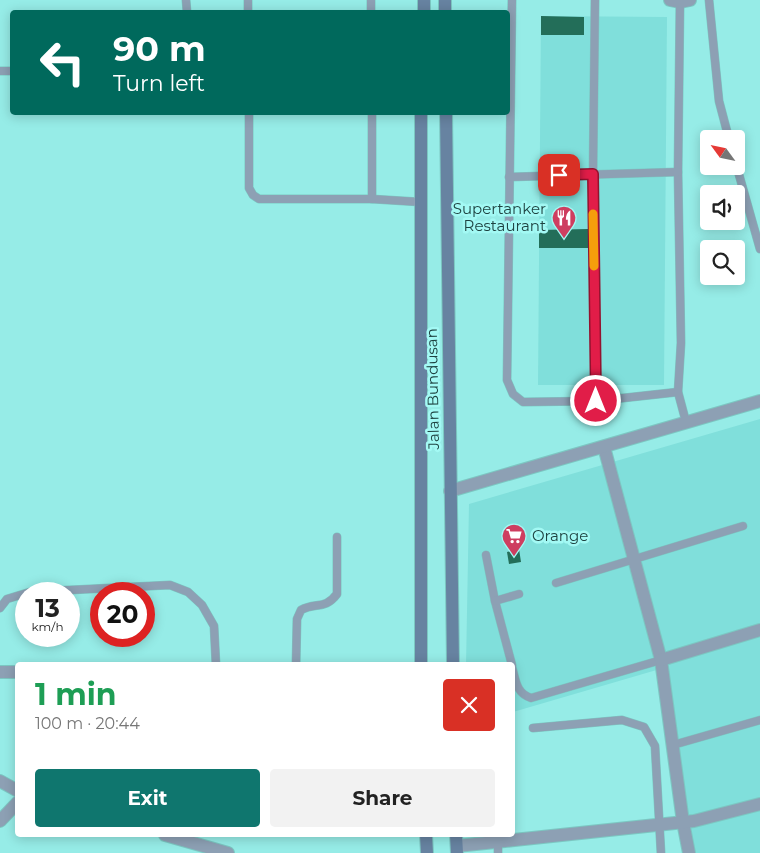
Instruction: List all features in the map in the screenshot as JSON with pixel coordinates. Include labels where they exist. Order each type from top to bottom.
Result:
[{"type":"main road","name":"Jalan Bundusan","points":[[421,115],[421,662]]},
{"type":"main road","name":"Jalan Bundusan","points":[[446,115],[453,662]]},
{"type":"main road","points":[[426,837],[427,853]]},
{"type":"street","points":[[450,491],[760,401]]},
{"type":"street","points":[[604,447],[662,660],[683,822],[689,853]]},
{"type":"street","points":[[662,660],[760,630]]},
{"type":"street","points":[[0,672],[15,672]]},
{"type":"street","points":[[0,780],[15,789]]},
{"type":"street","points":[[456,845],[498,847],[658,824],[694,821],[760,804]]},
{"type":"street","points":[[0,821],[15,805]]},
{"type":"street","points":[[189,838],[228,853]]},
{"type":"lane","points":[[512,0],[507,380],[513,394],[523,402],[596,401],[678,392]]},
{"type":"lane","points":[[596,0],[593,174],[596,401]]},
{"type":"lane","points":[[709,0],[719,102],[727,130]]},
{"type":"lane","points":[[680,1],[678,172],[681,343],[678,392],[686,422]]},
{"type":"lane","points":[[249,115],[249,188],[253,195],[259,199],[372,199],[420,202]]},
{"type":"lane","points":[[372,115],[372,199]]},
{"type":"lane","points":[[509,177],[678,172]]},
{"type":"lane","points":[[739,175],[760,249]]},
{"type":"lane","points":[[556,583],[743,526]]},
{"type":"lane","points":[[296,662],[298,620],[301,610],[308,606],[322,606],[332,601],[337,594],[337,536]]},
{"type":"lane","points":[[486,555],[511,662]]},
{"type":"lane","points":[[0,608],[7,599],[30,592],[170,585],[188,592],[202,605],[214,626],[216,662]]},
{"type":"lane","points":[[496,601],[519,594]]},
{"type":"lane","points":[[515,678],[518,690],[524,696],[531,698],[662,660]]},
{"type":"lane","points":[[533,728],[622,720],[644,727],[655,746],[661,853]]},
{"type":"lane","points":[[673,745],[760,720]]},
{"type":"shaded area","points":[[541,16],[667,17],[664,385],[538,385]]},
{"type":"shaded area","points":[[760,419],[760,853],[691,853],[660,669],[515,711],[515,662],[466,662],[469,504]]},
{"type":"building","points":[[541,16],[584,17],[584,35],[541,35]]},
{"type":"building","name":"Supertanker Restaurant","points":[[588,229],[588,248],[539,248],[539,230]]},
{"type":"building","name":"Orange","points":[[519,549],[521,562],[509,564],[507,552]]},
{"type":"slow traffic","points":[[593,214],[594,266]]},
{"type":"place","name":"Supertanker Restaurant","points":[[564,239]]},
{"type":"place","name":"Orange","points":[[514,557]]},
{"type":"route","points":[[559,175],[593,174],[596,401]]}]
